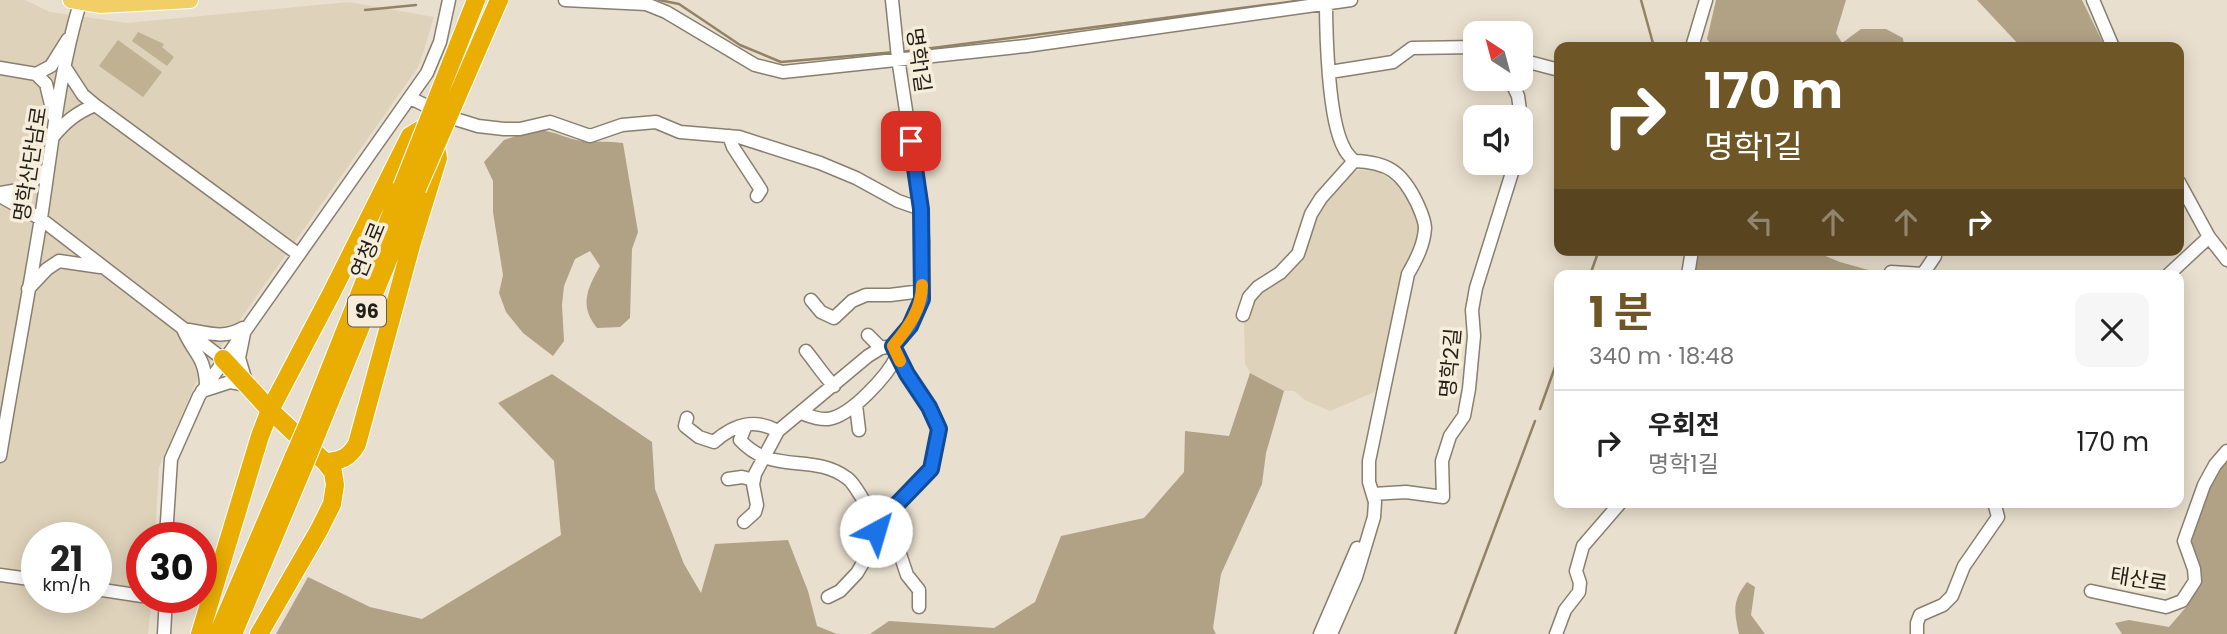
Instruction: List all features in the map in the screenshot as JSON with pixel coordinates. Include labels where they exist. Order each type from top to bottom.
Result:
[{"type":"highway","name":"연청로","points":[[218,634],[313,428],[409,186],[425,127],[476,0]]},
{"type":"highway","name":"연청로","points":[[409,186],[436,147],[499,0]]},
{"type":"highway","points":[[200,634],[270,410],[290,373],[409,186]]},
{"type":"highway","points":[[325,462],[344,459],[351,454],[356,444],[409,186]]},
{"type":"highway","points":[[222,359],[270,410],[325,462],[333,472],[335,485],[332,504],[259,634]]},
{"type":"highway","points":[[247,385],[266,387],[279,383],[290,373]]},
{"type":"highway","points":[[247,385],[258,404],[261,433]]},
{"type":"highway","name":"연청로","points":[[233,634],[299,461]]},
{"type":"main road","points":[[75,1],[110,5],[190,0]]},
{"type":"street","points":[[565,0],[646,4],[666,12],[755,65],[783,72],[1026,46],[1351,0]]},
{"type":"street","name":"명학1길","points":[[744,522],[755,512],[757,505],[754,480],[778,431],[834,386],[891,350],[910,326],[922,299],[921,209],[892,0]]},
{"type":"street","points":[[1693,42],[1706,0]]},
{"type":"street","points":[[2093,0],[2111,42]]},
{"type":"street","name":"명학산단남로","points":[[0,456],[41,219],[55,119],[66,69],[75,1]]},
{"type":"street","points":[[1326,2],[1326,39],[1343,147],[1354,161],[1373,162],[1400,176],[1411,191],[1425,225],[1419,253],[1408,274],[1369,461],[1374,517],[1356,577],[1331,634]]},
{"type":"street","points":[[167,522],[171,459],[204,387],[410,98],[440,42],[445,3]]},
{"type":"street","points":[[1,71],[36,74],[51,66],[71,35]]},
{"type":"street","points":[[1330,72],[1393,62],[1412,48],[1463,47]]},
{"type":"street","points":[[1533,63],[1554,68]]},
{"type":"street","points":[[66,69],[83,94],[95,105],[298,254]]},
{"type":"street","points":[[36,74],[46,84],[55,119]]},
{"type":"street","points":[[410,98],[452,118],[504,130],[550,122],[590,136],[622,125],[656,122],[680,132],[739,137],[820,163],[856,178],[898,201],[921,209]]},
{"type":"street","points":[[52,138],[66,120],[95,105]]},
{"type":"street","points":[[729,136],[733,147],[761,190],[757,197]]},
{"type":"street","points":[[1243,315],[1249,297],[1258,287],[1279,273],[1298,254],[1311,214],[1321,198],[1354,161]]},
{"type":"street","points":[[0,195],[24,189],[48,168]]},
{"type":"street","name":"명학2길","points":[[1373,495],[1406,492],[1443,497],[1443,461],[1450,436],[1464,416],[1469,389],[1474,336],[1472,310],[1476,288],[1511,175]]},
{"type":"street","points":[[2184,191],[2209,237],[2227,260]]},
{"type":"street","points":[[0,195],[41,219],[222,359]]},
{"type":"street","points":[[2173,270],[2209,237]]},
{"type":"street","points":[[28,290],[47,269],[59,261],[103,268]]},
{"type":"street","points":[[811,300],[821,312],[834,318],[852,301],[866,295],[922,291]]},
{"type":"street","points":[[183,329],[233,335],[246,326]]},
{"type":"street","points":[[204,387],[230,382],[247,385],[239,358],[246,326]]},
{"type":"street","points":[[183,329],[188,341],[204,362],[204,387]]},
{"type":"street","points":[[828,597],[840,591],[857,573],[877,527],[931,469],[939,429],[929,407],[891,350],[868,335]]},
{"type":"street","name":"명학1길","points":[[801,413],[819,419],[831,419],[856,405],[893,364],[891,350]]},
{"type":"street","points":[[806,351],[818,364],[822,375],[834,386]]},
{"type":"street","points":[[856,405],[859,430]]},
{"type":"street","points":[[687,418],[685,426],[699,437],[713,442],[726,431],[746,425],[765,424],[778,431]]},
{"type":"street","points":[[746,425],[740,440],[763,458],[826,466],[849,479],[877,527],[900,554],[907,575],[919,590],[919,607]]},
{"type":"street","name":"태산로","points":[[2091,591],[2166,607],[2182,601],[2195,581],[2194,569],[2184,541],[2203,485],[2227,451]]},
{"type":"street","points":[[728,479],[743,477],[754,480]]},
{"type":"street","points":[[1320,634],[1355,556],[1373,495]]},
{"type":"street","points":[[1556,634],[1565,610],[1579,592],[1580,583],[1576,571],[1583,546],[1616,508]]},
{"type":"street","points":[[1917,634],[1920,615],[1943,605],[1952,596],[1964,566],[1998,517],[1996,508]]},
{"type":"street","points":[[0,575],[21,578]]},
{"type":"street","points":[[164,634],[165,613]]},
{"type":"shaded area","points":[[0,0],[25,0],[50,12],[127,23],[349,2],[434,17],[419,66],[196,382],[159,467],[156,522],[126,522],[126,613],[150,613],[148,634],[0,634]]},
{"type":"shaded area","points":[[1716,0],[1846,0],[1836,33],[1841,42],[1709,42],[1707,39]]},
{"type":"shaded area","points":[[1977,0],[2082,0],[2103,42],[2016,42]]},
{"type":"shaded area","points":[[1861,29],[1886,29],[1903,38],[1903,42],[1843,42]]},
{"type":"shaded area","points":[[138,32],[164,44],[162,47],[174,57],[167,66],[132,41]]},
{"type":"shaded area","points":[[118,40],[162,72],[143,97],[99,66]]},
{"type":"shaded area","points":[[534,130],[583,141],[623,143],[638,232],[632,249],[630,318],[620,327],[597,328],[591,320],[587,297],[600,266],[590,251],[575,259],[564,286],[564,341],[553,356],[523,333],[506,312],[499,293],[503,275],[493,212],[493,181],[484,162],[504,140]]},
{"type":"shaded area","points":[[1358,170],[1378,171],[1402,188],[1421,220],[1420,238],[1383,386],[1330,411],[1305,400],[1294,391],[1284,391],[1250,373],[1245,364],[1244,322],[1251,301],[1304,257],[1315,218],[1341,183]]},
{"type":"shaded area","points":[[1697,256],[1825,256],[1868,270],[1694,270]]},
{"type":"shaded area","points":[[1250,373],[1284,391],[1266,453],[1262,484],[1221,574],[1213,628],[1216,634],[870,634],[889,621],[994,628],[1035,602],[1061,536],[1144,518],[1184,472],[1185,431],[1229,436]]},
{"type":"shaded area","points":[[552,374],[652,442],[655,489],[684,564],[701,593],[715,544],[788,540],[808,591],[817,626],[837,634],[276,634],[308,577],[370,607],[422,619],[561,535],[554,461],[498,403]]},
{"type":"shaded area","points":[[2227,456],[2227,634],[2122,634],[2115,623],[2129,620],[2169,627],[2187,606],[2198,581],[2188,539],[2205,491]]},
{"type":"shaded area","points":[[1747,582],[1755,587],[1751,615],[1765,634],[1739,634],[1736,606]]},
{"type":"waterway","points":[[659,0],[679,4],[740,45],[781,62],[895,52]]},
{"type":"waterway","points":[[901,52],[1304,0]]},
{"type":"waterway","points":[[1641,0],[1653,42]]},
{"type":"waterway","points":[[365,10],[416,5]]},
{"type":"waterway","points":[[1592,270],[1597,256]]},
{"type":"waterway","points":[[1540,409],[1554,370]]},
{"type":"waterway","points":[[1455,634],[1535,421]]},
{"type":"slow traffic","points":[[900,361],[893,346],[910,326],[922,299],[922,285]]},
{"type":"route","points":[[876,531],[878,524],[931,469],[939,429],[893,346],[910,326],[922,299],[921,209],[911,141]]}]
